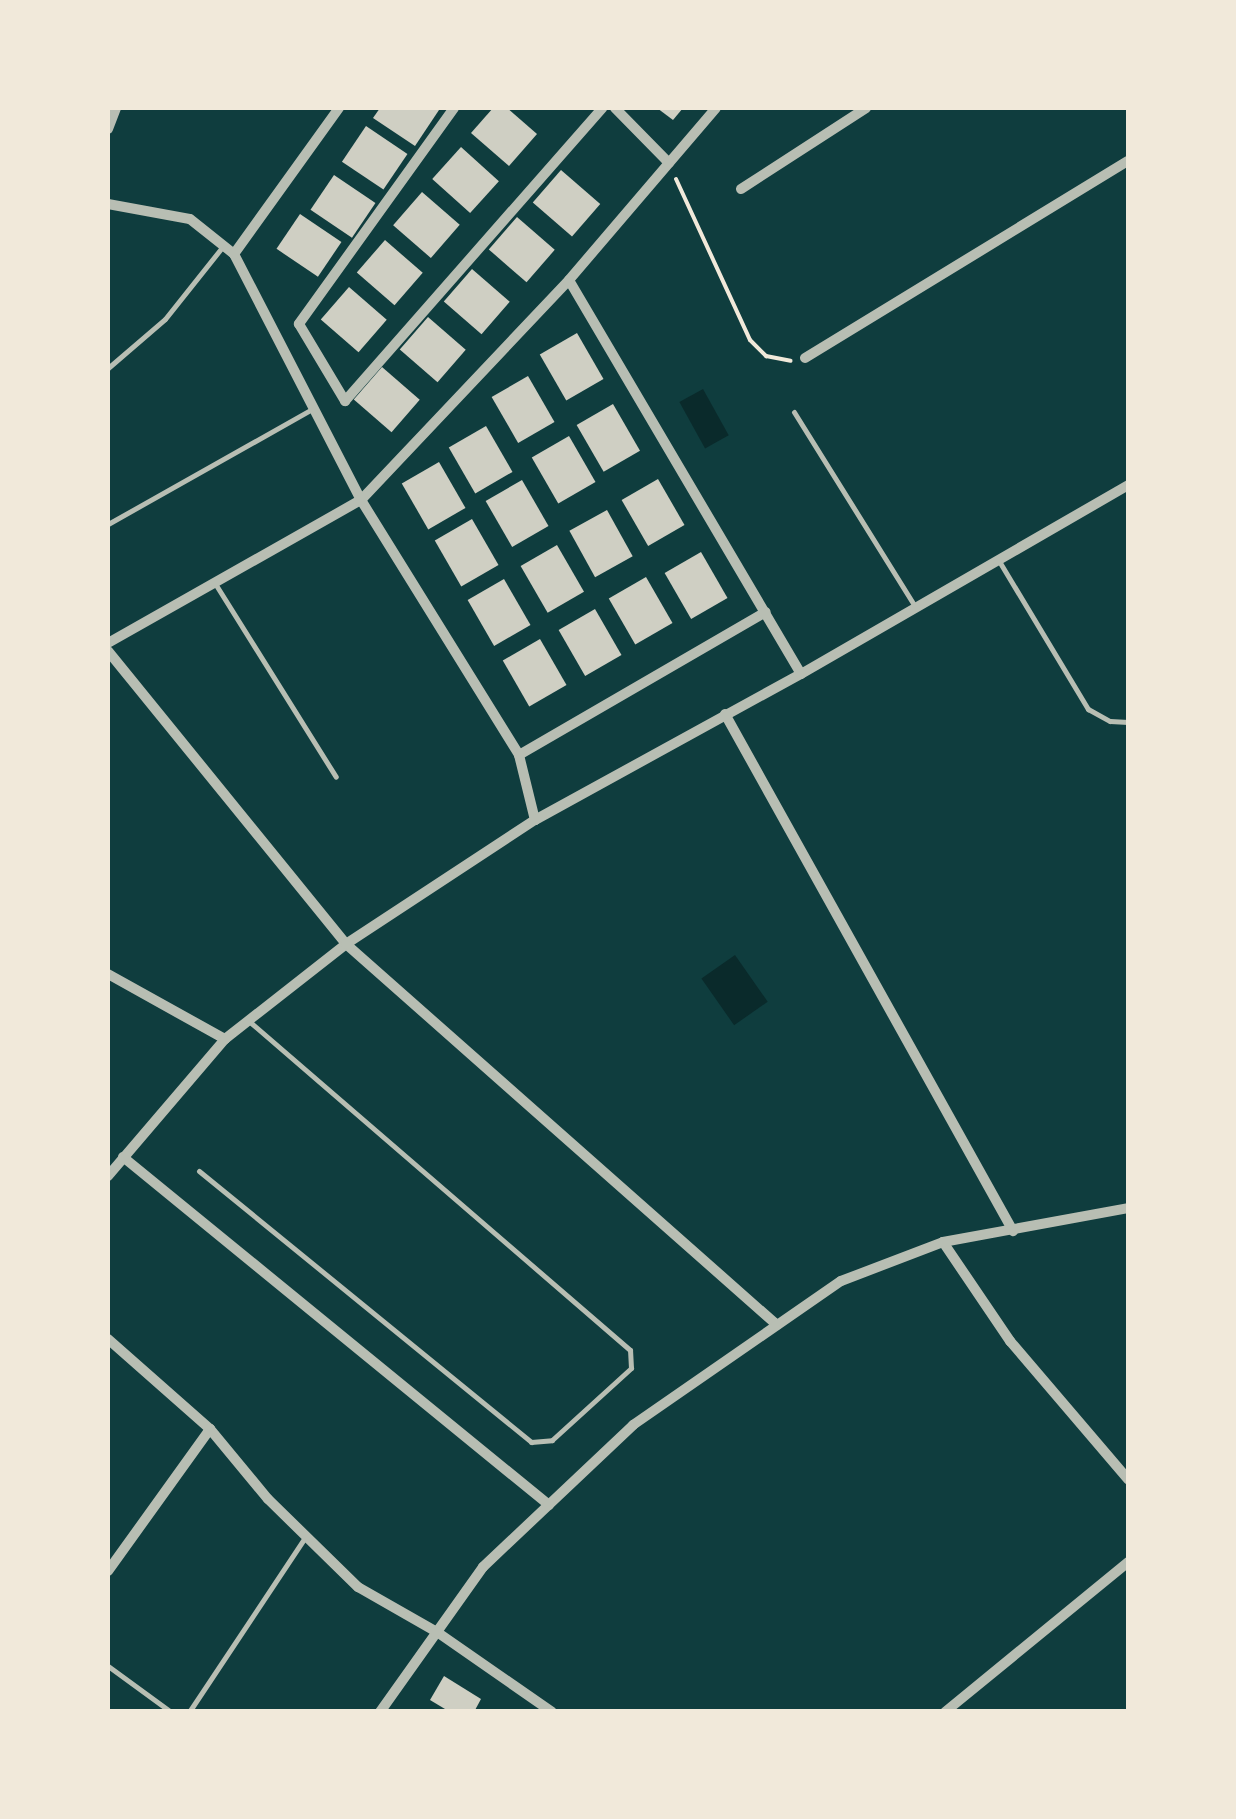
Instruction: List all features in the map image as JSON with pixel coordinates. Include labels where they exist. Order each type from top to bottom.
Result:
[{"type":"street","points":[[108,129],[116,108]]},
{"type":"street","points":[[234,254],[340,108]]},
{"type":"street","points":[[454,108],[300,324],[345,401],[602,108]]},
{"type":"street","points":[[616,108],[669,163]]},
{"type":"street","points":[[108,643],[361,500],[570,280],[716,108]]},
{"type":"street","points":[[741,189],[866,108]]},
{"type":"street","points":[[805,358],[1128,161]]},
{"type":"street","points":[[108,204],[190,219],[234,254],[361,500],[518,755],[534,820]]},
{"type":"street","points":[[570,280],[801,674]]},
{"type":"street","points":[[108,1176],[225,1039],[346,944],[534,820],[801,674],[1128,485]]},
{"type":"street","points":[[518,755],[766,612]]},
{"type":"street","points":[[108,651],[346,944],[778,1325]]},
{"type":"street","points":[[724,714],[1013,1231]]},
{"type":"street","points":[[108,974],[225,1039]]},
{"type":"street","points":[[124,1157],[549,1505]]},
{"type":"street","points":[[380,1712],[483,1567],[633,1425],[841,1282],[943,1242],[1128,1208]]},
{"type":"street","points":[[943,1242],[1010,1341],[1128,1479]]},
{"type":"street","points":[[108,1339],[210,1428],[306,1536],[358,1587],[437,1632],[552,1712]]},
{"type":"street","points":[[108,1571],[210,1428]]},
{"type":"street","points":[[945,1712],[1128,1562]]},
{"type":"lane","points":[[108,368],[165,319],[223,246]]},
{"type":"lane","points":[[108,524],[314,407]]},
{"type":"lane","points":[[794,412],[916,608]]},
{"type":"lane","points":[[999,560],[1088,709],[1110,722],[1128,722]]},
{"type":"lane","points":[[216,585],[336,776]]},
{"type":"lane","points":[[198,1171],[532,1442],[552,1440],[631,1368],[630,1350],[250,1022]]},
{"type":"lane","points":[[188,1712],[306,1536]]},
{"type":"lane","points":[[108,1666],[171,1712]]},
{"type":"path","points":[[669,163],[750,340],[776,360],[805,358]]},
{"type":"water","points":[[703,389],[729,435],[705,448],[679,402]]},
{"type":"water","points":[[735,955],[768,1002],[734,1025],[701,979]]},
{"type":"building","points":[[380,108],[439,110],[415,146],[373,118]]},
{"type":"building","points":[[493,108],[507,108],[537,134],[509,166],[471,133]]},
{"type":"building","points":[[657,108],[683,108],[673,120]]},
{"type":"building","points":[[366,126],[407,154],[383,190],[342,162]]},
{"type":"building","points":[[461,147],[499,181],[470,213],[432,179]]},
{"type":"building","points":[[561,170],[600,204],[572,237],[533,202]]},
{"type":"building","points":[[334,175],[375,203],[352,238],[311,210]]},
{"type":"building","points":[[422,192],[460,225],[431,258],[393,225]]},
{"type":"building","points":[[300,214],[341,242],[318,277],[277,249]]},
{"type":"building","points":[[517,217],[555,250],[527,282],[489,249]]},
{"type":"building","points":[[385,240],[423,273],[395,305],[357,272]]},
{"type":"building","points":[[472,269],[510,302],[482,334],[444,301]]},
{"type":"building","points":[[349,287],[387,320],[359,352],[321,319]]},
{"type":"building","points":[[428,317],[466,350],[438,382],[400,349]]},
{"type":"building","points":[[577,333],[604,379],[566,400],[540,354]]},
{"type":"building","points":[[382,367],[420,400],[392,432],[354,399]]},
{"type":"building","points":[[528,376],[554,422],[518,443],[492,397]]},
{"type":"building","points":[[613,404],[640,451],[604,472],[577,425]]},
{"type":"building","points":[[486,426],[512,472],[475,493],[449,448]]},
{"type":"building","points":[[569,436],[596,482],[558,503],[532,458]]},
{"type":"building","points":[[439,462],[466,508],[428,529],[402,483]]},
{"type":"building","points":[[658,479],[684,525],[648,546],[622,500]]},
{"type":"building","points":[[522,480],[548,526],[512,547],[486,501]]},
{"type":"building","points":[[607,510],[633,556],[595,577],[569,531]]},
{"type":"building","points":[[472,519],[498,565],[461,586],[435,540]]},
{"type":"building","points":[[557,545],[584,592],[548,613],[521,566]]},
{"type":"building","points":[[701,552],[728,598],[691,619],[665,573]]},
{"type":"building","points":[[646,577],[672,623],[635,644],[609,598]]},
{"type":"building","points":[[504,579],[530,625],[494,646],[468,600]]},
{"type":"building","points":[[595,609],[622,655],[585,676],[559,630]]},
{"type":"building","points":[[540,639],[566,685],[529,706],[503,660]]},
{"type":"building","points":[[444,1676],[481,1699],[474,1712],[450,1712],[430,1700]]}]
